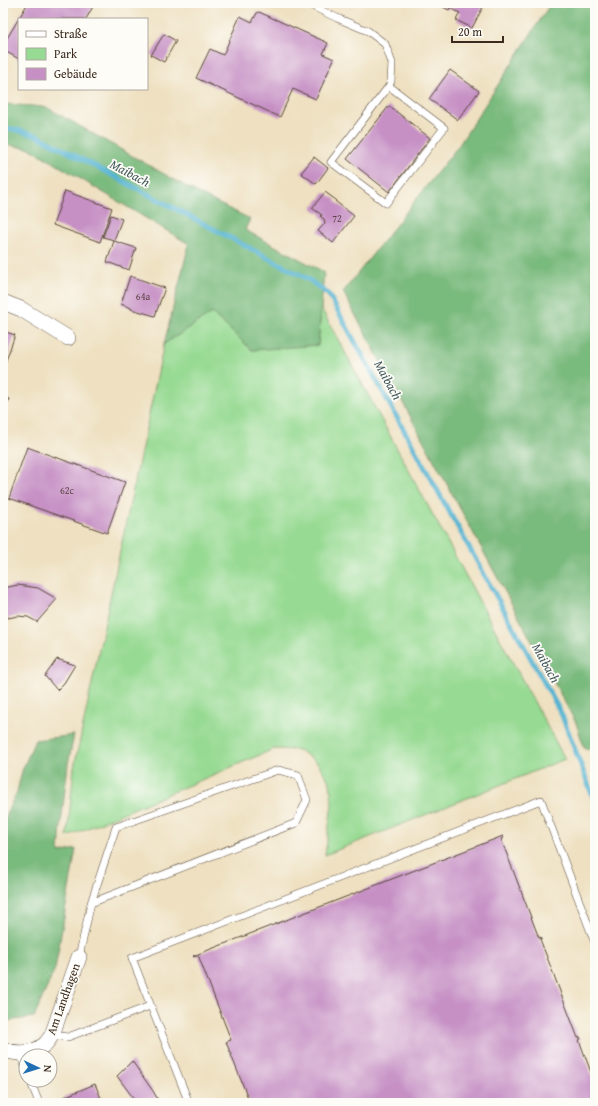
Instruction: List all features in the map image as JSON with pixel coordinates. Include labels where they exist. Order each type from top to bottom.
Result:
[{"type":"street","points":[[3,302],[21,309],[68,338]]},
{"type":"street","name":"Am Landhagen","points":[[39,1048],[43,1046],[52,1035],[79,957]]},
{"type":"street","name":"Am Landhagen","points":[[3,1049],[18,1053]]},
{"type":"lane","points":[[306,3],[368,31],[385,44],[392,63],[391,81],[389,86],[331,162],[386,203],[444,128],[389,86]]},
{"type":"lane","points":[[79,957],[91,902],[116,827],[278,770],[298,775],[307,800],[296,823],[91,902]]},
{"type":"lane","points":[[189,1103],[132,958],[541,800],[595,943]]},
{"type":"lane","points":[[52,1035],[68,1037],[150,1006]]},
{"type":"lane","points":[[33,1088],[39,1103]]},
{"type":"green space","points":[[551,3],[595,3],[595,752],[584,747],[576,723],[343,292],[459,145]]},
{"type":"green space","points":[[3,104],[46,107],[201,195],[250,219],[245,230],[324,272],[318,345],[252,350],[212,313],[164,344],[189,244],[31,149],[3,144]]},
{"type":"green space","points":[[321,308],[565,759],[325,855],[332,804],[330,783],[318,763],[299,750],[274,749],[67,837],[74,768],[164,344],[212,313],[252,350],[318,345]]},
{"type":"green space","points":[[74,735],[68,764],[59,853],[76,849],[55,969],[34,1017],[8,1021],[3,1019],[3,896],[8,880],[3,878],[3,829],[8,810],[17,792],[22,771],[35,740]]},
{"type":"building","points":[[28,3],[95,3],[87,18],[19,18]]},
{"type":"building","points":[[435,3],[474,3],[483,7],[472,28],[456,20],[460,13],[450,8],[449,10]]},
{"type":"building","points":[[259,12],[328,43],[323,54],[334,59],[316,99],[293,89],[280,117],[196,78],[210,49],[223,55],[240,16],[252,22]]},
{"type":"building","points":[[18,20],[18,58],[3,50],[3,45]]},
{"type":"building","points":[[164,34],[176,41],[164,62],[151,55]]},
{"type":"building","points":[[450,70],[479,91],[458,120],[429,99]]},
{"type":"building","points":[[389,106],[430,138],[389,192],[347,159]]},
{"type":"building","points":[[314,157],[328,168],[316,184],[301,173]]},
{"type":"building","points":[[65,191],[112,208],[100,242],[53,225]]},
{"type":"building","points":[[325,192],[354,216],[333,243],[318,231],[325,223],[324,219],[320,216],[322,215],[312,208]]},
{"type":"building","points":[[111,215],[122,219],[114,240],[103,237]]},
{"type":"building","points":[[114,241],[136,248],[129,270],[107,262]]},
{"type":"building","points":[[130,276],[165,288],[155,316],[131,309],[121,304]]},
{"type":"building","points":[[3,331],[15,335],[3,369]]},
{"type":"building","points":[[3,397],[9,399],[3,415]]},
{"type":"building","points":[[27,447],[125,482],[107,533],[9,498]]},
{"type":"building","points":[[18,585],[38,588],[57,599],[37,622],[28,617],[18,616],[8,618],[3,606],[3,588]]},
{"type":"building","points":[[57,659],[75,665],[64,683],[57,690],[45,676]]},
{"type":"building","points":[[503,836],[501,839],[539,938],[542,938],[540,939],[578,1038],[580,1037],[581,1039],[579,1040],[595,1083],[595,1103],[250,1103],[226,1042],[231,1040],[198,955],[193,956]]},
{"type":"building","points":[[132,1061],[160,1103],[137,1103],[117,1076]]},
{"type":"building","points":[[95,1084],[103,1103],[66,1103],[64,1097]]},
{"type":"waterway","name":"Maibach","points":[[3,129],[13,129],[38,136],[308,279],[329,295],[561,713],[595,802]]}]
